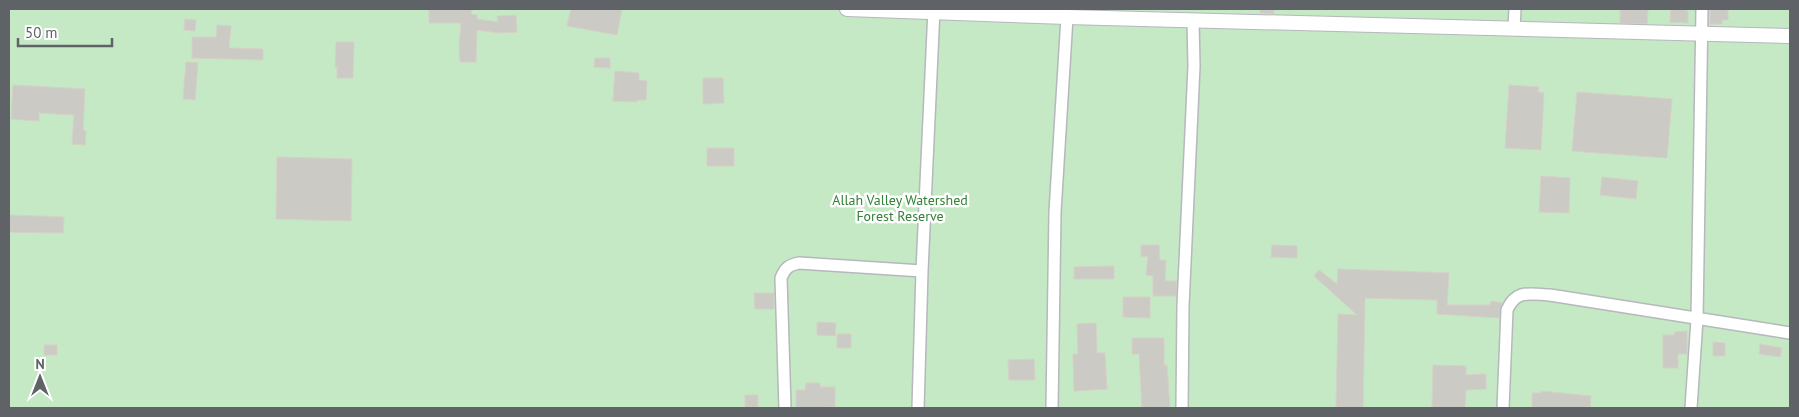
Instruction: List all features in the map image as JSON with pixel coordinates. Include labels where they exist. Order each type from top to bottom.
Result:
[{"type":"street","points":[[848,9],[934,10],[1067,17],[1790,36]]},
{"type":"street","points":[[1514,9],[1514,28]]},
{"type":"street","points":[[1691,408],[1697,319],[1702,9]]},
{"type":"street","points":[[918,408],[922,271],[934,10]]},
{"type":"street","points":[[1052,408],[1055,212],[1067,17]]},
{"type":"street","points":[[1182,408],[1182,306],[1194,66],[1193,20]]},
{"type":"street","points":[[785,408],[781,278],[784,270],[790,264],[922,271]]},
{"type":"street","points":[[1503,408],[1507,310],[1511,301],[1517,296],[1526,293],[1550,295],[1790,333]]},
{"type":"green space","name":"Allah Valley Watershed Forest Reserve","points":[[9,9],[1790,9],[1790,408],[9,408]]},
{"type":"building","points":[[429,9],[472,9],[471,14],[477,15],[477,19],[498,22],[497,16],[516,15],[517,32],[499,33],[477,30],[476,62],[460,62],[461,23],[429,23]]},
{"type":"building","points":[[571,9],[622,9],[617,35],[567,26]]},
{"type":"building","points":[[1260,9],[1274,9],[1274,14],[1260,13]]},
{"type":"building","points":[[1620,9],[1648,9],[1647,24],[1620,23]]},
{"type":"building","points":[[1671,9],[1684,9],[1688,11],[1688,23],[1670,22]]},
{"type":"building","points":[[1710,9],[1728,9],[1728,20],[1722,20],[1722,24],[1710,24]]},
{"type":"building","points":[[185,19],[196,20],[195,31],[184,30]]},
{"type":"building","points":[[217,25],[231,26],[229,48],[263,49],[263,60],[192,58],[192,37],[216,37]]},
{"type":"building","points":[[336,42],[354,42],[353,78],[337,78],[337,67],[335,67]]},
{"type":"building","points":[[595,58],[610,58],[610,68],[594,67]]},
{"type":"building","points":[[186,62],[198,63],[195,100],[183,99]]},
{"type":"building","points":[[615,71],[639,73],[639,80],[647,81],[646,100],[637,100],[637,102],[613,101]]},
{"type":"building","points":[[703,78],[723,78],[724,103],[703,104]]},
{"type":"building","points":[[13,85],[85,89],[83,130],[86,131],[85,145],[72,144],[74,115],[39,113],[39,121],[11,119]]},
{"type":"building","points":[[1509,85],[1539,87],[1538,92],[1544,93],[1541,150],[1505,148]]},
{"type":"building","points":[[1577,92],[1672,99],[1667,158],[1572,151]]},
{"type":"building","points":[[707,148],[734,148],[734,166],[707,166]]},
{"type":"building","points":[[277,157],[352,159],[351,221],[276,219]]},
{"type":"building","points":[[1541,176],[1570,178],[1569,213],[1539,212]]},
{"type":"building","points":[[1602,177],[1638,181],[1636,199],[1600,195]]},
{"type":"building","points":[[9,215],[64,217],[63,233],[9,232]]},
{"type":"building","points":[[1141,245],[1159,245],[1160,260],[1166,260],[1165,281],[1177,281],[1176,296],[1153,296],[1153,276],[1146,275],[1148,256],[1141,257]]},
{"type":"building","points":[[1272,245],[1297,246],[1297,258],[1271,257]]},
{"type":"building","points":[[1114,266],[1114,279],[1074,279],[1074,267]]},
{"type":"building","points":[[1338,269],[1449,273],[1447,305],[1490,305],[1491,301],[1502,303],[1499,318],[1437,314],[1437,300],[1365,298],[1363,408],[1336,407],[1338,314],[1357,315],[1314,276],[1319,270],[1337,284]]},
{"type":"building","points":[[754,293],[774,293],[774,309],[755,309]]},
{"type":"building","points":[[1123,297],[1150,297],[1150,318],[1123,317]]},
{"type":"building","points":[[817,322],[836,323],[835,336],[817,335]]},
{"type":"building","points":[[1096,323],[1097,353],[1105,353],[1107,389],[1074,391],[1073,354],[1078,354],[1077,324]]},
{"type":"building","points":[[1687,331],[1687,354],[1678,354],[1678,368],[1663,368],[1663,335],[1674,335],[1675,332]]},
{"type":"building","points":[[837,334],[851,334],[851,348],[837,348]]},
{"type":"building","points":[[1132,338],[1164,338],[1164,365],[1167,365],[1170,408],[1142,408],[1139,354],[1132,354]]},
{"type":"building","points":[[1713,342],[1725,343],[1725,356],[1713,356]]},
{"type":"building","points":[[1760,344],[1782,348],[1780,357],[1759,354]]},
{"type":"building","points":[[44,345],[57,345],[57,355],[44,355]]},
{"type":"building","points":[[1034,359],[1035,380],[1009,380],[1008,360]]},
{"type":"building","points":[[1433,365],[1466,366],[1466,375],[1486,374],[1486,389],[1466,390],[1465,408],[1432,408]]},
{"type":"building","points":[[806,383],[820,383],[820,387],[835,387],[835,407],[796,408],[796,390],[805,390]]},
{"type":"building","points":[[1541,391],[1591,396],[1590,408],[1532,408],[1532,393],[1541,393]]},
{"type":"building","points":[[745,395],[758,395],[758,408],[745,408]]}]
